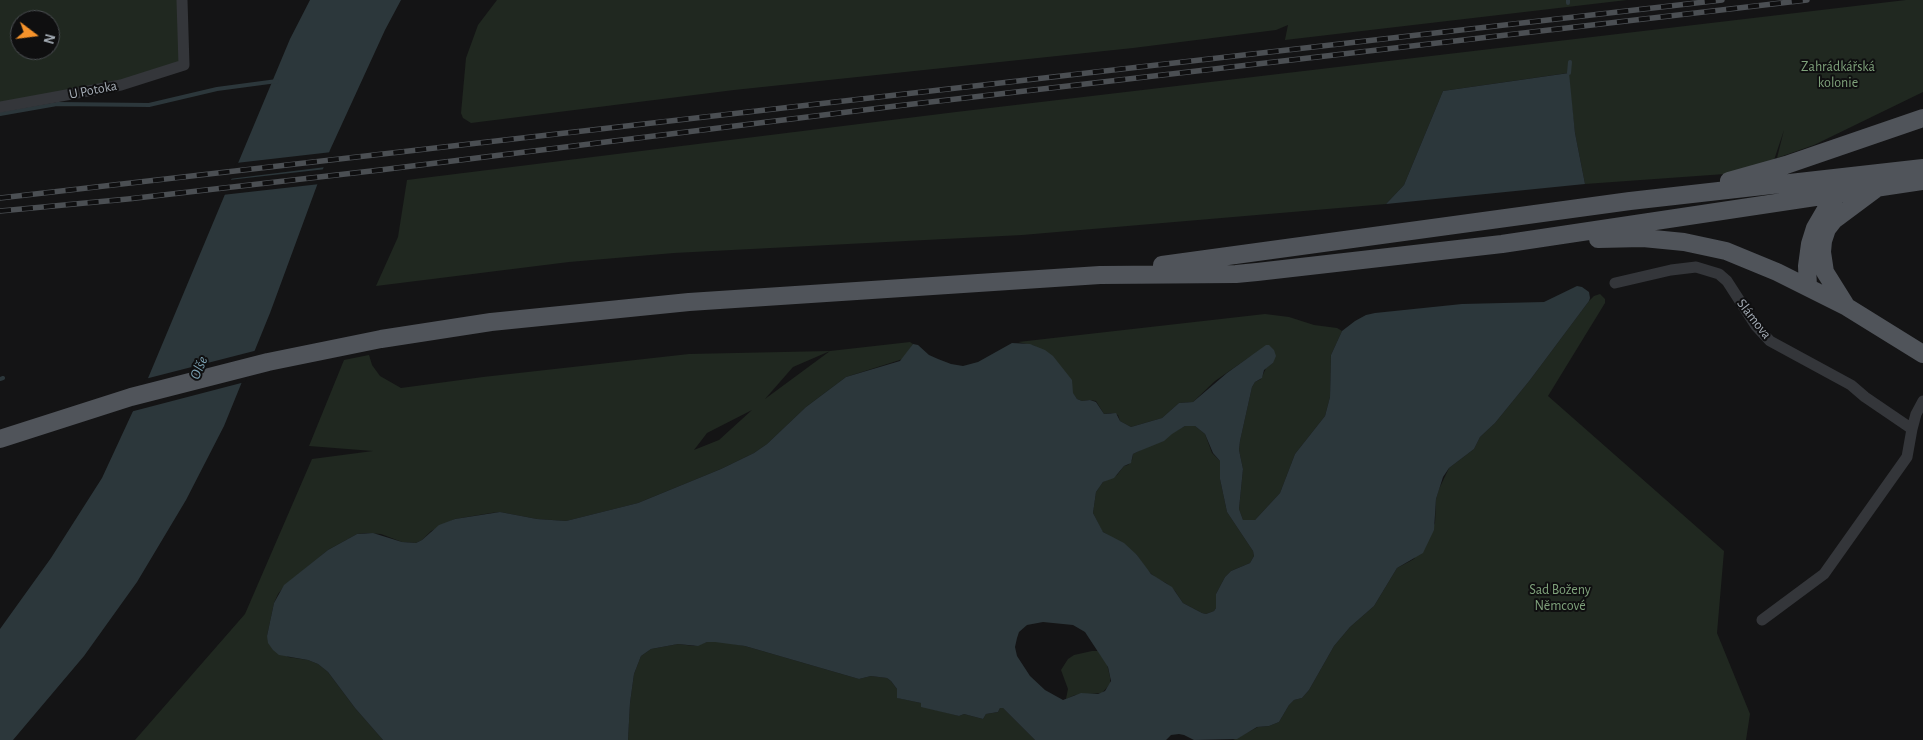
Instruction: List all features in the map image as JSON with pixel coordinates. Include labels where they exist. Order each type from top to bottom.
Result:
[{"type":"main road","points":[[1677,195],[1786,165],[1923,118]]},
{"type":"main road","points":[[0,439],[131,397],[277,360],[381,339],[491,322],[689,302],[1100,275],[1236,274],[1502,244],[1838,193],[1875,180],[1923,168]]},
{"type":"main road","points":[[1847,307],[1824,272],[1823,241],[1834,220],[1875,180]]},
{"type":"main road","points":[[1100,275],[1233,254],[1517,218],[1677,195],[1875,180],[1923,181]]},
{"type":"main road","points":[[1808,287],[1807,266],[1810,244],[1821,215],[1838,193]]},
{"type":"main road","points":[[1502,244],[1643,238],[1684,242],[1726,251],[1752,261],[1847,307],[1923,354]]},
{"type":"street","name":"U Potoka","points":[[0,107],[121,85],[184,64],[182,0]]},
{"type":"street","name":"Slámova","points":[[1615,283],[1671,270],[1696,267],[1719,274],[1727,280],[1756,326],[1770,341],[1851,385],[1865,397],[1912,429]]},
{"type":"street","points":[[1762,620],[1824,574],[1907,456],[1916,414],[1923,401]]},
{"type":"green space","points":[[0,0],[182,0],[184,65],[121,85],[0,107]]},
{"type":"green space","points":[[497,0],[1627,0],[1285,40],[1288,25],[1276,30],[1133,48],[734,90],[471,123],[463,118],[461,113],[466,58],[478,25]]},
{"type":"green space","name":"Zahrádkářská kolonie","points":[[1906,0],[1923,0],[1923,92],[1814,145],[1777,158],[1784,130],[1774,160],[1739,173],[1585,184],[1575,133],[1568,73],[1443,91],[1404,185],[1386,204],[1022,235],[674,253],[569,262],[376,286],[398,237],[407,180],[956,112]]},
{"type":"green space","name":"Sad Boženy Němcové","points":[[1600,294],[1605,299],[1605,303],[1548,396],[1724,551],[1717,633],[1750,714],[1746,740],[1233,740],[1258,727],[1269,726],[1279,722],[1289,705],[1294,700],[1302,698],[1309,690],[1334,646],[1350,627],[1374,606],[1397,568],[1414,559],[1435,523],[1436,499],[1449,468],[1474,449],[1480,437],[1495,423],[1530,380],[1589,301],[1594,296]]},
{"type":"green space","points":[[1265,314],[1289,317],[1314,325],[1337,328],[1342,331],[1331,355],[1330,397],[1325,416],[1295,454],[1280,493],[1255,520],[1251,521],[1243,520],[1239,509],[1243,469],[1239,450],[1240,441],[1252,387],[1255,382],[1261,379],[1266,368],[1273,363],[1251,356],[1215,381],[1193,402],[1179,403],[1162,418],[1131,427],[1120,421],[1118,415],[1104,414],[1096,401],[1077,399],[1035,346],[1018,342]]},
{"type":"green space","points":[[910,342],[913,344],[903,359],[846,377],[806,407],[767,444],[754,453],[721,469],[638,503],[566,521],[537,519],[500,512],[455,519],[431,531],[416,543],[402,542],[381,534],[357,534],[328,550],[285,585],[274,603],[267,636],[288,657],[308,660],[318,664],[328,672],[355,708],[383,740],[135,740],[245,614],[312,459],[373,451],[309,446],[344,360],[369,355],[372,365],[380,376],[401,388],[689,354],[830,351]],"holes":[[[830,351],[765,399],[793,367]],[[752,410],[719,440],[694,450],[707,433]]]},
{"type":"green space","points":[[1185,426],[1195,426],[1205,434],[1212,453],[1220,461],[1220,479],[1227,512],[1253,551],[1254,556],[1250,563],[1231,571],[1225,577],[1216,594],[1216,608],[1214,611],[1206,614],[1183,603],[1175,591],[1147,570],[1137,555],[1102,531],[1093,513],[1096,492],[1103,482],[1117,475],[1124,466],[1128,465],[1132,460],[1133,454]]},
{"type":"green space","points":[[707,642],[723,642],[745,646],[859,679],[871,676],[887,678],[897,689],[898,698],[921,703],[921,706],[959,716],[964,714],[983,719],[986,714],[998,712],[1000,708],[1003,708],[1035,740],[628,740],[634,674],[641,656],[651,649],[678,644],[694,646]]},
{"type":"green space","points":[[1098,651],[1107,664],[1110,684],[1102,693],[1075,695],[1066,699],[1068,689],[1061,670],[1068,659],[1074,655]]},
{"type":"water","name":"Olše","points":[[310,0],[401,0],[385,30],[330,150],[270,313],[224,426],[186,500],[137,582],[84,656],[13,740],[0,740],[0,629],[51,558],[102,478],[146,383],[290,39]]},
{"type":"water","points":[[1569,73],[1575,133],[1585,184],[1386,204],[1404,185],[1443,91]]},
{"type":"water","points":[[1577,286],[1589,292],[1590,298],[1530,380],[1495,423],[1480,437],[1474,449],[1449,468],[1443,477],[1436,499],[1434,530],[1423,553],[1397,568],[1374,606],[1350,627],[1334,646],[1309,690],[1302,698],[1294,700],[1289,705],[1279,722],[1269,726],[1257,727],[1237,739],[1194,740],[1179,734],[1171,735],[1166,740],[1035,740],[1003,708],[1000,708],[998,712],[986,714],[983,719],[964,714],[959,716],[921,707],[921,703],[897,698],[897,689],[887,678],[871,676],[859,679],[745,646],[707,642],[698,646],[678,644],[651,649],[641,656],[634,674],[628,740],[383,740],[355,708],[328,672],[318,664],[308,660],[279,655],[268,643],[267,636],[274,603],[284,585],[328,550],[357,534],[373,533],[402,542],[416,543],[439,525],[455,519],[500,512],[537,519],[566,521],[638,503],[721,469],[754,453],[767,444],[806,407],[846,377],[900,361],[913,344],[918,345],[929,355],[938,359],[963,366],[978,362],[1012,343],[1030,344],[1045,350],[1053,356],[1072,380],[1073,393],[1077,399],[1096,402],[1104,414],[1116,413],[1120,421],[1131,427],[1162,418],[1179,403],[1193,402],[1227,373],[1266,345],[1269,345],[1274,350],[1276,356],[1273,363],[1264,370],[1262,378],[1255,382],[1252,387],[1239,450],[1243,469],[1239,509],[1243,520],[1255,520],[1280,493],[1295,454],[1325,416],[1330,397],[1331,355],[1342,331],[1355,321],[1375,313],[1462,304],[1544,302]],"holes":[[[1185,426],[1195,426],[1205,434],[1213,453],[1220,461],[1220,479],[1227,512],[1253,551],[1254,556],[1250,563],[1231,571],[1225,577],[1216,594],[1216,608],[1214,611],[1206,614],[1183,603],[1172,587],[1151,574],[1137,555],[1124,543],[1103,532],[1093,513],[1096,492],[1103,482],[1114,478],[1124,466],[1131,463],[1133,454],[1164,441]],[[1043,622],[1073,625],[1085,632],[1108,667],[1111,681],[1105,691],[1098,694],[1081,693],[1063,700],[1045,690],[1030,676],[1017,656],[1015,647],[1017,638],[1019,632],[1027,625]]]},
{"type":"pier","points":[[332,152],[326,167],[229,179],[236,163]]},
{"type":"pier","points":[[326,169],[320,184],[222,195],[229,180]]},
{"type":"pier","points":[[258,350],[245,382],[130,412],[145,379]]},
{"type":"waterway","points":[[1569,73],[1570,62]]},
{"type":"waterway","points":[[0,114],[57,104],[149,105],[217,89],[277,81]]},
{"type":"railway","points":[[0,198],[1722,0]]},
{"type":"railway","points":[[0,211],[128,199],[380,170],[896,106],[1807,0]]}]
